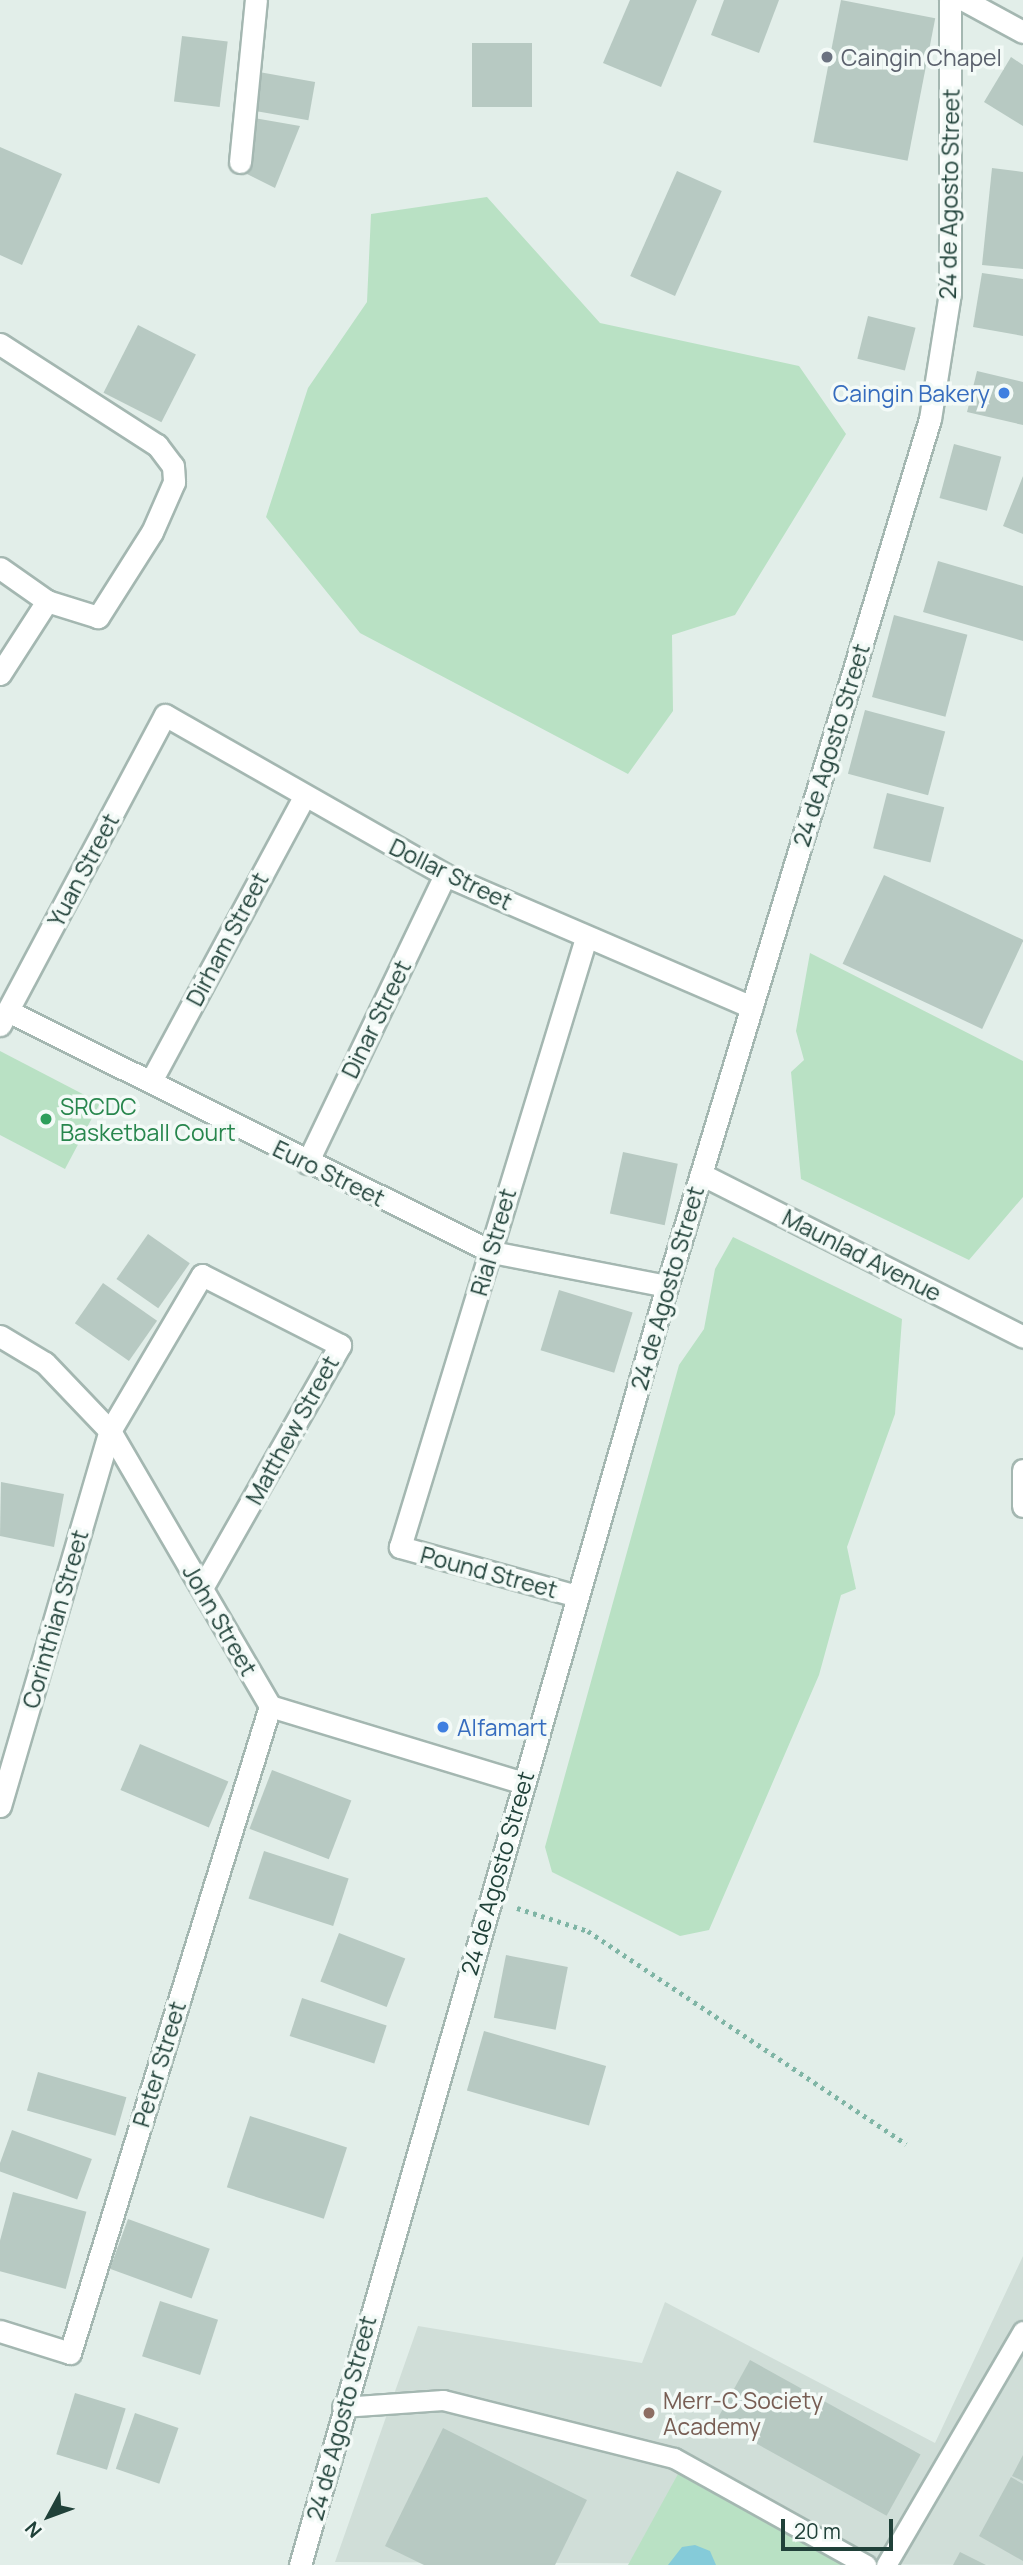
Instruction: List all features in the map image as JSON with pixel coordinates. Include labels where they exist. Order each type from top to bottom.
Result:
[{"type":"street","points":[[240,162],[256,0]]},
{"type":"street","name":"24 de Agosto Street","points":[[300,2565],[342,2407],[667,1286],[930,419],[950,293],[950,0]]},
{"type":"street","points":[[964,0],[1023,32]]},
{"type":"street","points":[[0,344],[157,446],[173,466],[174,482],[152,532],[98,617],[47,601],[0,568]]},
{"type":"street","points":[[0,674],[47,601]]},
{"type":"street","name":"Dollar Street","points":[[165,715],[304,797],[446,875],[586,938],[752,1007]]},
{"type":"street","name":"Yuan Street","points":[[4,1018],[165,715]]},
{"type":"street","name":"Dirham Street","points":[[151,1081],[304,797]]},
{"type":"street","name":"Dinar Street","points":[[307,1163],[446,875]]},
{"type":"street","name":"Rial Street","points":[[400,1547],[586,938]]},
{"type":"street","name":"Euro Street","points":[[4,1018],[151,1081],[307,1163],[492,1252],[667,1286]]},
{"type":"street","name":"Maunlad Avenue","points":[[701,1174],[1023,1337]]},
{"type":"street","name":"Matthew Street","points":[[110,1431],[202,1275],[340,1345],[202,1588]]},
{"type":"street","name":"John Street","points":[[0,1336],[46,1363],[110,1431],[270,1706]]},
{"type":"street","name":"Corinthian Street","points":[[0,1806],[110,1431]]},
{"type":"street","points":[[1023,1470],[1023,1506]]},
{"type":"street","name":"Pound Street","points":[[400,1547],[578,1596]]},
{"type":"street","points":[[270,1706],[523,1783]]},
{"type":"street","name":"Peter Street","points":[[0,2331],[70,2353],[270,1706]]},
{"type":"lane","points":[[886,2565],[1023,2332]]},
{"type":"lane","points":[[342,2407],[443,2400],[674,2458],[866,2565]]},
{"type":"path","points":[[490,1899],[588,1931],[906,2144]]},
{"type":"shaded area","points":[[1023,2256],[1023,2565],[335,2562],[418,2326],[642,2363],[665,2302],[935,2443]]},
{"type":"green space","points":[[487,197],[600,323],[799,366],[846,434],[735,615],[672,635],[673,711],[628,774],[360,633],[266,517],[308,388],[367,302],[371,214]]},
{"type":"green space","points":[[810,953],[1023,1061],[1023,1197],[969,1260],[801,1179],[791,1072],[804,1060],[796,1031]]},
{"type":"green space","name":"SRCDC Basketball Court","points":[[0,1051],[100,1103],[65,1169],[0,1135]]},
{"type":"green space","points":[[733,1237],[902,1319],[895,1414],[847,1547],[856,1589],[841,1595],[819,1675],[709,1930],[680,1936],[552,1872],[545,1847],[679,1365],[704,1329],[715,1269]]},
{"type":"green space","points":[[678,2474],[842,2565],[628,2565]]},
{"type":"water","points":[[695,2545],[710,2551],[716,2565],[668,2565],[682,2547]]},
{"type":"building","points":[[630,0],[697,0],[661,87],[603,63]]},
{"type":"building","points":[[724,0],[779,0],[759,53],[711,35]]},
{"type":"building","points":[[841,0],[935,18],[908,161],[813,142]]},
{"type":"building","points":[[182,36],[228,42],[220,107],[174,102]]},
{"type":"building","points":[[472,43],[532,43],[532,107],[472,107]]},
{"type":"building","points":[[1011,57],[1023,65],[1023,126],[984,102]]},
{"type":"building","points":[[259,72],[315,82],[308,120],[252,110]]},
{"type":"building","points":[[249,117],[300,126],[275,188],[241,171]]},
{"type":"building","points":[[0,147],[62,174],[22,265],[0,255]]},
{"type":"building","points":[[992,168],[1023,172],[1023,269],[982,265]]},
{"type":"building","points":[[677,171],[722,191],[675,296],[630,276]]},
{"type":"building","points":[[982,273],[1023,279],[1023,336],[973,327]]},
{"type":"building","points":[[868,316],[916,328],[905,371],[857,359]]},
{"type":"building","points":[[138,325],[196,355],[161,422],[103,393]]},
{"type":"building","points":[[977,371],[1023,382],[1023,425],[967,412]]},
{"type":"building","points":[[954,444],[1001,457],[987,511],[940,498]]},
{"type":"building","points":[[1023,476],[1023,534],[1003,526]]},
{"type":"building","points":[[938,561],[1023,586],[1023,641],[923,612]]},
{"type":"building","points":[[894,615],[967,635],[945,717],[872,697]]},
{"type":"building","points":[[865,710],[945,731],[928,795],[848,774]]},
{"type":"building","points":[[887,793],[944,807],[930,863],[873,848]]},
{"type":"building","points":[[884,875],[1023,940],[982,1029],[843,964]]},
{"type":"building","points":[[623,1152],[678,1164],[665,1225],[610,1214]]},
{"type":"building","points":[[148,1234],[190,1263],[158,1308],[116,1279]]},
{"type":"building","points":[[103,1283],[157,1321],[129,1361],[75,1323]]},
{"type":"building","points":[[559,1290],[633,1313],[614,1373],[541,1350]]},
{"type":"building","points":[[1,1482],[64,1494],[54,1547],[0,1536]]},
{"type":"building","points":[[140,1744],[228,1782],[209,1828],[120,1790]]},
{"type":"building","points":[[272,1770],[351,1800],[329,1859],[249,1829]]},
{"type":"building","points":[[264,1851],[349,1879],[333,1926],[249,1899]]},
{"type":"building","points":[[339,1933],[405,1958],[387,2007],[320,1982]]},
{"type":"building","points":[[506,1955],[568,1967],[556,2030],[494,2018]]},
{"type":"building","points":[[302,1998],[387,2026],[374,2064],[290,2036]]},
{"type":"building","points":[[484,2031],[606,2066],[589,2126],[467,2091]]},
{"type":"building","points":[[38,2072],[126,2097],[115,2136],[27,2110]]},
{"type":"building","points":[[250,2116],[347,2148],[324,2219],[227,2187]]},
{"type":"building","points":[[12,2130],[92,2159],[77,2199],[0,2171],[0,2163]]},
{"type":"building","points":[[13,2192],[86,2212],[66,2289],[0,2271],[0,2241]]},
{"type":"building","points":[[128,2219],[210,2249],[192,2299],[110,2269]]},
{"type":"building","points":[[160,2301],[218,2320],[200,2375],[142,2356]]},
{"type":"building","points":[[750,2360],[921,2455],[887,2516],[716,2421]]},
{"type":"building","points":[[75,2393],[126,2408],[107,2470],[56,2454]]},
{"type":"building","points":[[135,2413],[178,2428],[159,2484],[116,2469]]},
{"type":"building","points":[[443,2428],[587,2500],[555,2565],[424,2565],[385,2546]]},
{"type":"building","points":[[1023,2455],[1023,2481],[1012,2476]]},
{"type":"building","points":[[1011,2477],[1023,2484],[1023,2561],[979,2536]]},
{"type":"building","points":[[960,2552],[986,2565],[953,2565]]},
{"type":"place","name":"Caingin Chapel","points":[[827,57]]},
{"type":"place","name":"Caingin Bakery","points":[[1004,393]]},
{"type":"place","name":"SRCDC Basketball Court","points":[[46,1119]]},
{"type":"place","name":"Alfamart","points":[[443,1727]]},
{"type":"place","name":"Merr-C Society Academy","points":[[649,2413]]}]
